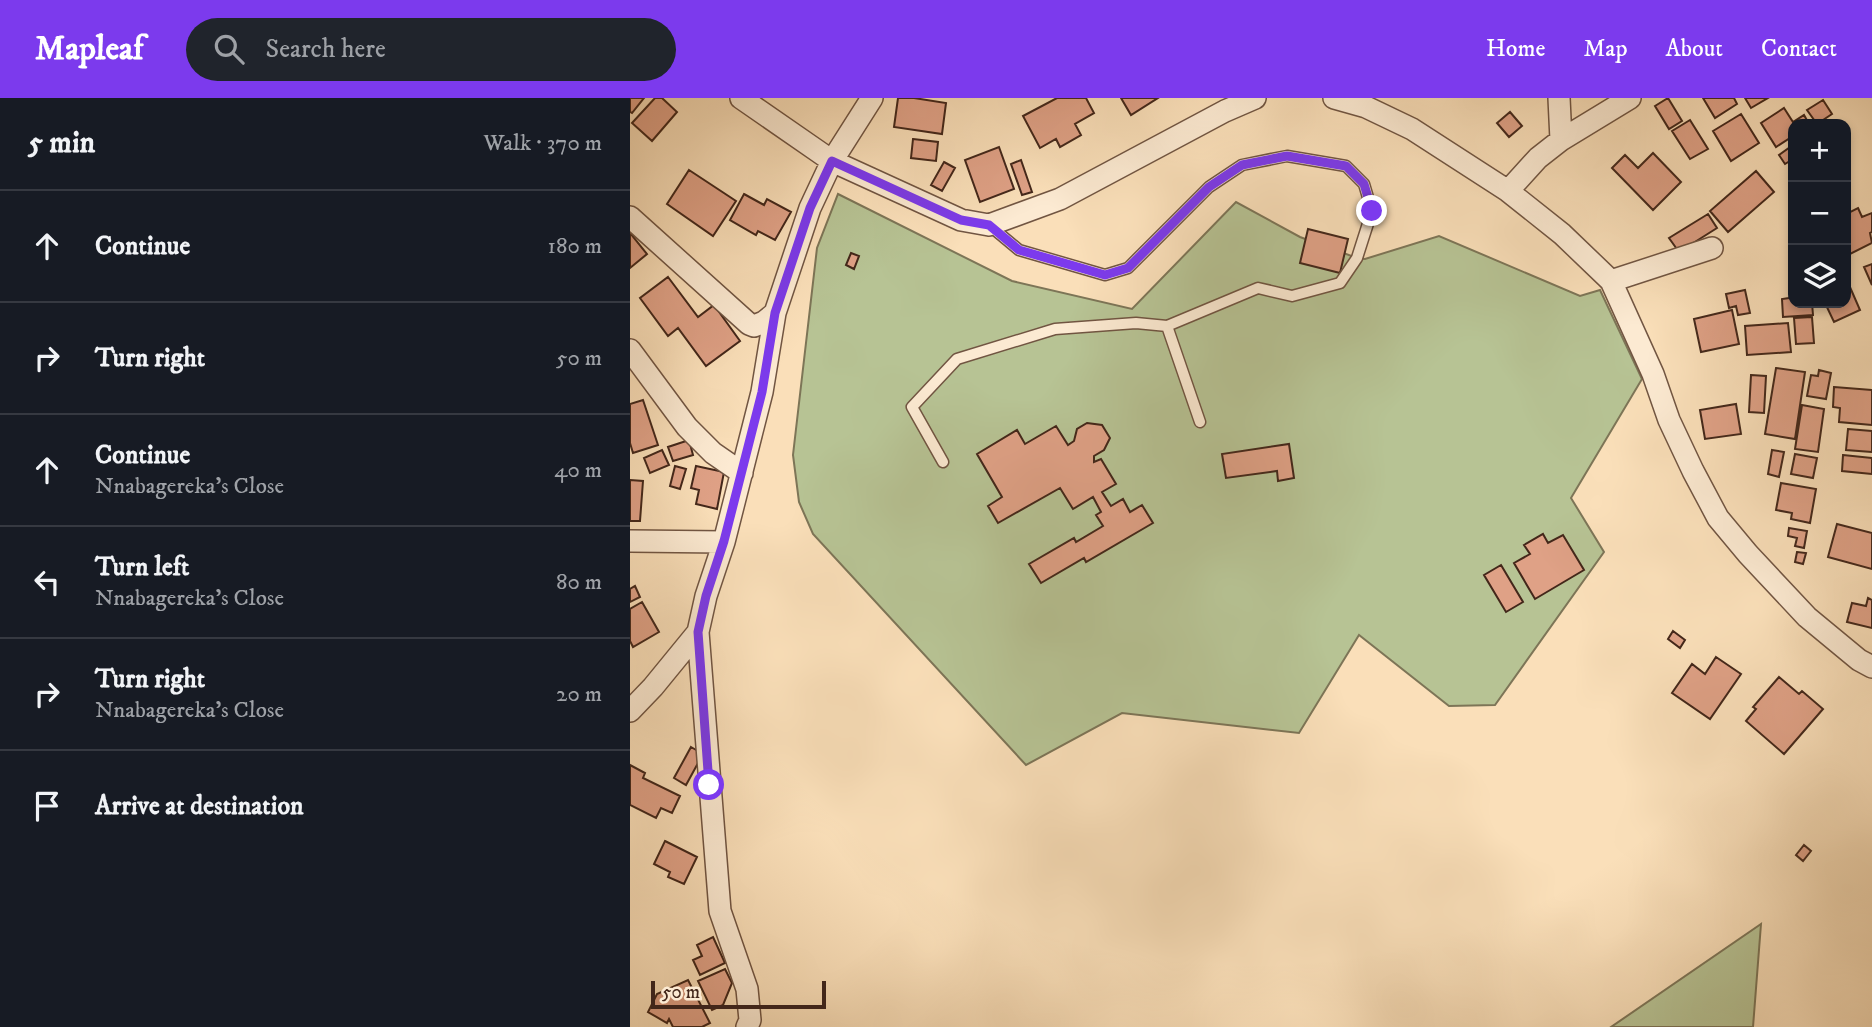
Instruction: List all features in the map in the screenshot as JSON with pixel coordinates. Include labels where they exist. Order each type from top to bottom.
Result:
[{"type":"street","points":[[741,98],[832,161],[961,220],[989,225],[1060,199],[1225,111],[1255,98]]},
{"type":"street","points":[[747,1027],[750,1020],[747,989],[720,911],[698,632],[762,392],[775,313],[810,208],[832,161],[872,98]]},
{"type":"street","points":[[1334,98],[1366,107],[1412,129],[1508,191],[1562,234],[1611,281],[1653,374],[1669,420],[1718,518],[1807,617],[1859,660],[1872,667]]},
{"type":"street","points":[[1559,98],[1562,140]]},
{"type":"street","points":[[1508,191],[1538,158],[1630,98]]},
{"type":"street","points":[[630,217],[749,324],[759,325],[775,313]]},
{"type":"street","points":[[1611,281],[1712,248]]},
{"type":"street","points":[[630,351],[669,405],[701,443],[742,473]]},
{"type":"street","points":[[630,541],[724,541]]},
{"type":"street","points":[[630,711],[698,632]]},
{"type":"lane","points":[[943,462],[912,407],[957,359],[1055,329],[1136,323],[1167,326],[1258,288],[1292,296],[1340,283],[1357,258],[1372,211],[1364,184],[1346,166],[1287,156],[1242,165],[1231,172],[1209,187],[1128,268],[1105,275],[1019,250],[989,225]]},
{"type":"lane","points":[[1167,326],[1200,422]]},
{"type":"green space","points":[[838,194],[1012,281],[1132,309],[1236,202],[1300,237],[1357,258],[1365,259],[1439,236],[1580,296],[1600,290],[1642,379],[1571,498],[1604,552],[1495,705],[1449,706],[1359,635],[1299,733],[1122,713],[1026,765],[813,534],[799,502],[793,455],[817,248]]},
{"type":"green space","points":[[1761,924],[1753,1027],[1611,1027]]},
{"type":"building","points":[[630,98],[644,98],[632,113],[630,112]]},
{"type":"building","points":[[655,98],[662,98],[677,112],[652,141],[632,123]]},
{"type":"building","points":[[898,98],[946,103],[942,134],[894,127]]},
{"type":"building","points":[[1057,98],[1086,98],[1094,113],[1075,124],[1081,135],[1060,147],[1056,139],[1040,148],[1023,116]]},
{"type":"building","points":[[1121,98],[1158,98],[1131,115]]},
{"type":"building","points":[[1668,98],[1682,121],[1669,129],[1655,106]]},
{"type":"building","points":[[1703,98],[1734,98],[1737,104],[1715,118]]},
{"type":"building","points":[[1745,98],[1768,98],[1751,108]]},
{"type":"building","points":[[1823,100],[1832,114],[1824,119],[1813,119],[1807,110]]},
{"type":"building","points":[[1784,108],[1791,119],[1788,119],[1788,139],[1776,147],[1761,123]]},
{"type":"building","points":[[1510,112],[1522,126],[1509,137],[1497,123]]},
{"type":"building","points":[[1741,114],[1759,143],[1731,161],[1713,131]]},
{"type":"building","points":[[1690,120],[1708,149],[1690,159],[1672,131]]},
{"type":"building","points":[[913,139],[938,142],[936,161],[911,158]]},
{"type":"building","points":[[999,147],[1014,189],[980,202],[965,160]]},
{"type":"building","points":[[1788,149],[1788,162],[1785,164],[1779,155]]},
{"type":"building","points":[[1653,153],[1681,182],[1653,210],[1612,168],[1625,155],[1638,168]]},
{"type":"building","points":[[1021,160],[1032,192],[1022,195],[1011,164]]},
{"type":"building","points":[[944,162],[955,168],[942,191],[931,185]]},
{"type":"building","points":[[689,170],[736,201],[713,236],[667,204]]},
{"type":"building","points":[[1756,171],[1774,192],[1728,232],[1710,211]]},
{"type":"building","points":[[744,194],[764,205],[767,199],[791,212],[775,240],[758,231],[756,235],[730,220]]},
{"type":"building","points":[[1858,208],[1862,217],[1872,213],[1872,243],[1851,254],[1851,245],[1851,212]]},
{"type":"building","points":[[1708,214],[1717,228],[1679,252],[1669,238]]},
{"type":"building","points":[[1308,229],[1348,239],[1340,273],[1300,263]]},
{"type":"building","points":[[630,233],[647,254],[630,268]]},
{"type":"building","points":[[851,253],[859,256],[854,269],[846,265]]},
{"type":"building","points":[[1872,264],[1872,285],[1864,267]]},
{"type":"building","points":[[668,277],[698,317],[714,305],[740,341],[706,366],[678,328],[668,336],[640,298]]},
{"type":"building","points":[[1851,289],[1860,310],[1834,322],[1827,308],[1851,308]]},
{"type":"building","points":[[1745,290],[1750,313],[1738,315],[1736,306],[1729,308],[1726,294]]},
{"type":"building","points":[[1788,298],[1788,308],[1812,308],[1813,315],[1783,317],[1782,299]]},
{"type":"building","points":[[1732,310],[1739,344],[1701,352],[1694,319]]},
{"type":"building","points":[[1812,317],[1814,343],[1796,344],[1794,318]]},
{"type":"building","points":[[1788,323],[1791,352],[1747,355],[1745,326]]},
{"type":"building","points":[[1776,368],[1805,372],[1795,439],[1765,434]]},
{"type":"building","points":[[1819,370],[1831,373],[1826,399],[1807,396],[1811,375],[1818,376]]},
{"type":"building","points":[[1751,375],[1766,376],[1764,413],[1749,412]]},
{"type":"building","points":[[1834,387],[1872,390],[1872,425],[1839,422],[1840,408],[1833,407]]},
{"type":"building","points":[[643,400],[658,445],[633,453],[630,443],[630,404]]},
{"type":"building","points":[[1736,404],[1741,434],[1705,439],[1700,410]]},
{"type":"building","points":[[1802,405],[1824,409],[1818,452],[1795,449]]},
{"type":"building","points":[[1087,423],[1102,425],[1110,438],[1104,450],[1094,456],[1094,462],[1101,459],[1116,484],[1102,492],[1111,506],[1123,499],[1130,512],[1142,505],[1153,523],[1086,562],[1084,558],[1041,583],[1029,564],[1074,538],[1076,542],[1103,526],[1096,515],[1101,512],[1093,497],[1073,509],[1060,488],[998,523],[988,506],[1002,497],[977,454],[1017,430],[1025,444],[1056,426],[1068,445],[1074,441],[1077,429]]},
{"type":"building","points":[[1848,429],[1872,431],[1872,452],[1846,450]]},
{"type":"building","points":[[689,440],[693,455],[673,461],[668,447]]},
{"type":"building","points":[[1289,444],[1294,478],[1278,481],[1277,471],[1226,478],[1222,454]]},
{"type":"building","points":[[662,450],[669,465],[650,473],[644,458]]},
{"type":"building","points":[[1772,450],[1784,452],[1779,477],[1768,474]]},
{"type":"building","points":[[1795,454],[1817,458],[1813,478],[1791,474]]},
{"type":"building","points":[[1843,455],[1872,458],[1872,474],[1842,471]]},
{"type":"building","points":[[675,466],[686,469],[680,489],[670,486]]},
{"type":"building","points":[[696,466],[724,472],[717,509],[696,504],[699,490],[691,488]]},
{"type":"building","points":[[630,480],[643,481],[640,521],[630,521]]},
{"type":"building","points":[[1781,483],[1816,489],[1810,523],[1791,519],[1792,513],[1776,510]]},
{"type":"building","points":[[1837,524],[1872,533],[1872,569],[1828,557]]},
{"type":"building","points":[[1789,528],[1807,531],[1804,548],[1795,546],[1797,538],[1788,536]]},
{"type":"building","points":[[1543,534],[1548,543],[1563,535],[1584,570],[1535,599],[1514,563],[1530,554],[1524,545]]},
{"type":"building","points":[[1797,552],[1806,553],[1803,564],[1795,562]]},
{"type":"building","points":[[1501,565],[1523,602],[1506,612],[1484,575]]},
{"type":"building","points":[[635,586],[640,597],[630,602],[630,589]]},
{"type":"building","points":[[1868,598],[1872,600],[1872,628],[1847,622],[1852,603],[1866,606]]},
{"type":"building","points":[[642,602],[659,632],[633,647],[630,641],[630,609]]},
{"type":"building","points":[[1673,631],[1685,640],[1680,648],[1668,639]]},
{"type":"building","points":[[1716,657],[1741,674],[1710,719],[1672,693],[1692,664],[1705,674]]},
{"type":"building","points":[[1779,677],[1799,694],[1802,691],[1823,709],[1784,754],[1746,721],[1756,709],[1753,707]]},
{"type":"building","points":[[691,747],[703,754],[686,785],[674,778]]},
{"type":"building","points":[[630,765],[645,773],[643,778],[680,796],[672,813],[661,808],[656,818],[630,805]]},
{"type":"building","points":[[665,841],[697,857],[684,884],[668,877],[670,872],[654,864]]},
{"type":"building","points":[[1804,845],[1811,851],[1803,861],[1796,855]]},
{"type":"building","points":[[713,937],[725,963],[700,975],[693,960],[702,956],[697,945]]},
{"type":"building","points":[[725,969],[732,983],[723,1005],[712,1010],[698,981]]},
{"type":"building","points":[[688,980],[710,1023],[702,1027],[673,1027],[669,1019],[667,1023],[648,1012],[657,994]]},
{"type":"route","points":[[709,785],[698,632],[762,392],[775,313],[810,208],[832,161],[961,220],[989,225],[1019,250],[1105,275],[1128,268],[1209,187],[1242,165],[1287,156],[1346,166],[1364,184],[1372,211]]}]
